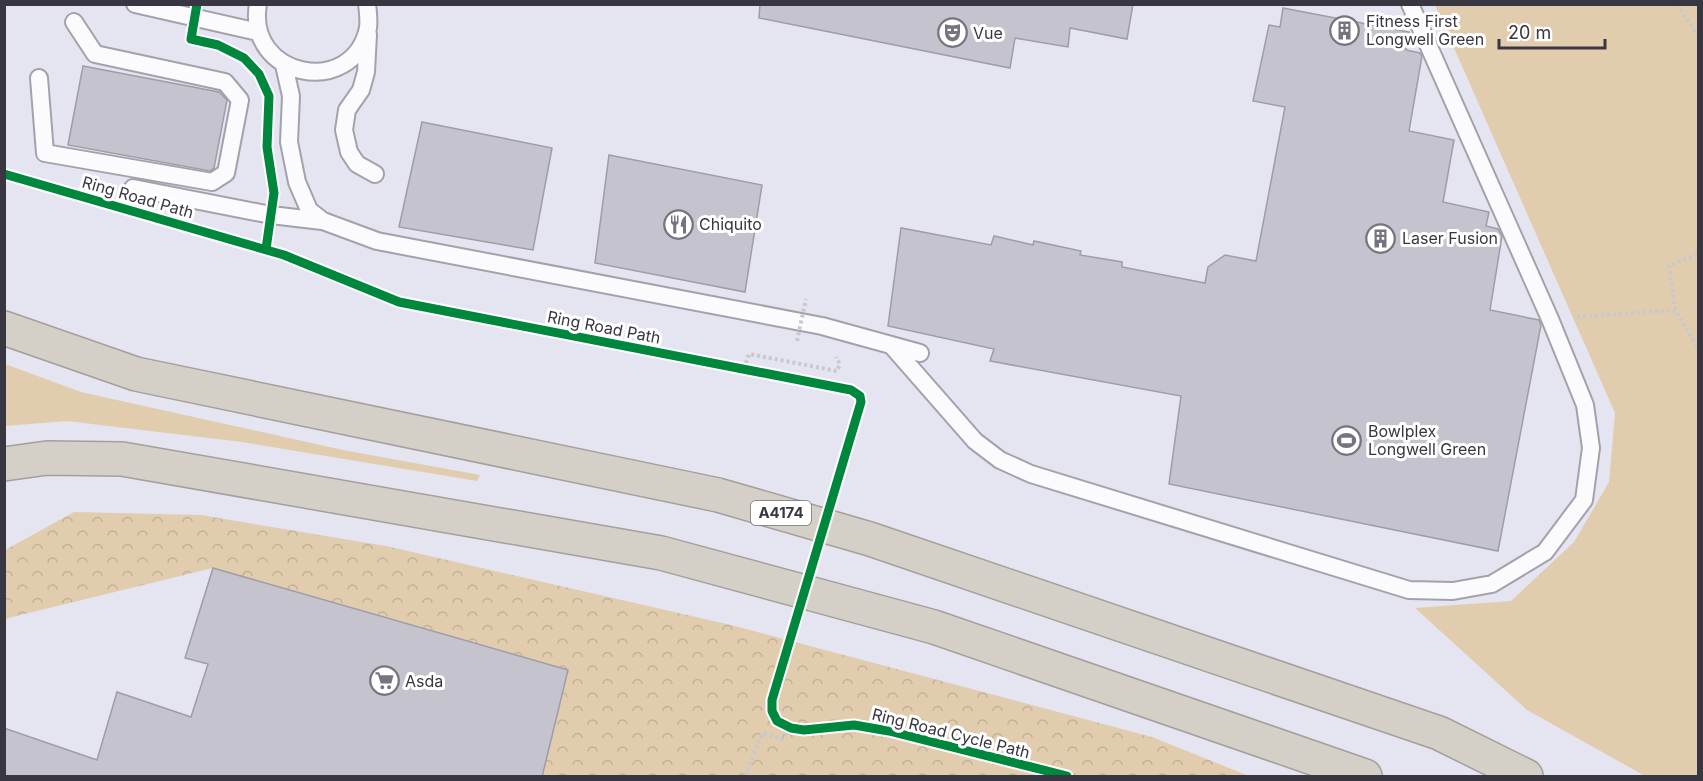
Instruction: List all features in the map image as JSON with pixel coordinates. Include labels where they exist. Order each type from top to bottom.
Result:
[{"type":"highway","name":"A4174","points":[[4,328],[136,374],[718,495],[870,539],[1439,733],[1526,777]]},
{"type":"highway","points":[[4,464],[47,458],[122,459],[661,553],[934,627],[1365,777]]},
{"type":"lane","points":[[135,4],[258,32]]},
{"type":"lane","points":[[258,4],[256,16],[258,32],[268,51],[284,65],[301,72],[319,72],[348,61],[361,46],[368,27]]},
{"type":"lane","points":[[367,4],[366,72],[361,90],[348,110],[344,130],[349,152],[357,164],[375,174]]},
{"type":"lane","points":[[891,345],[975,441],[1000,460],[1031,474],[1409,590],[1453,591],[1492,584],[1545,552],[1584,500],[1592,448],[1585,405],[1550,319],[1410,4]]},
{"type":"lane","points":[[39,78],[45,153],[212,182],[226,173],[240,99],[225,82],[95,54],[74,22]]},
{"type":"lane","points":[[284,65],[291,96],[289,142],[297,182],[309,210],[323,221]]},
{"type":"lane","points":[[133,188],[271,215],[323,221],[377,241],[822,326],[920,353]]},
{"type":"path","points":[[1677,4],[1698,36]]},
{"type":"path","points":[[1698,254],[1670,266],[1675,310],[1698,348]]},
{"type":"path","points":[[796,350],[806,299]]},
{"type":"path","points":[[1550,319],[1675,310]]},
{"type":"path","points":[[744,369],[748,354],[837,372],[840,364],[834,354]]},
{"type":"path","points":[[733,367],[755,372]]},
{"type":"path","points":[[745,777],[762,733],[783,739],[792,728],[777,721]]},
{"type":"green space","points":[[1435,5],[1698,5],[1698,776],[1645,776],[1527,710],[1415,608],[1511,601],[1574,542],[1609,482],[1615,413]]},
{"type":"green space","points":[[5,364],[81,392],[343,450],[480,475],[477,481],[242,442],[67,421],[5,426]]},
{"type":"green space","points":[[74,512],[201,515],[386,546],[731,625],[1152,737],[1249,776],[542,776],[568,670],[213,568],[8,618],[5,621],[5,550]]},
{"type":"building","name":"Vue","points":[[760,4],[1133,4],[1127,39],[1070,28],[1068,47],[1015,38],[1010,68],[759,18]]},
{"type":"building","points":[[1283,8],[1409,32],[1406,50],[1420,53],[1422,56],[1409,131],[1454,140],[1443,202],[1489,212],[1486,226],[1498,229],[1502,236],[1490,310],[1539,320],[1541,325],[1498,551],[1169,484],[1181,396],[990,361],[994,349],[888,326],[901,228],[991,245],[994,236],[1033,245],[1034,241],[1081,251],[1080,255],[1122,262],[1122,267],[1205,283],[1208,267],[1225,255],[1256,261],[1285,107],[1253,101],[1269,25],[1280,27]]},
{"type":"building","points":[[83,66],[219,92],[227,100],[214,168],[210,171],[68,145]]},
{"type":"building","points":[[422,122],[552,148],[533,250],[399,227]]},
{"type":"building","name":"Chiquito","points":[[609,155],[762,185],[745,292],[595,263]]},
{"type":"building","name":"Asda","points":[[213,568],[568,670],[542,777],[4,777],[4,728],[97,760],[117,692],[191,717],[208,664],[185,658]]},
{"type":"cycle path","points":[[197,4],[191,39],[218,45],[244,58],[259,74],[269,96],[267,147],[274,193],[266,249]]},
{"type":"cycle path","name":"Ring Road Path","points":[[4,174],[284,255],[399,302],[851,390],[860,396],[861,402],[772,700],[772,711],[777,721],[791,728],[804,730],[854,725],[889,731],[1067,776]]},
{"type":"place","name":"Fitness First Longwell Green","points":[[1345,30]]},
{"type":"place","name":"Vue","points":[[952,33]]},
{"type":"place","name":"Chiquito","points":[[678,224]]},
{"type":"place","name":"Laser Fusion","points":[[1381,238]]},
{"type":"place","name":"Bowlplex Longwell Green","points":[[1347,440]]},
{"type":"place","name":"Asda","points":[[384,681]]}]
